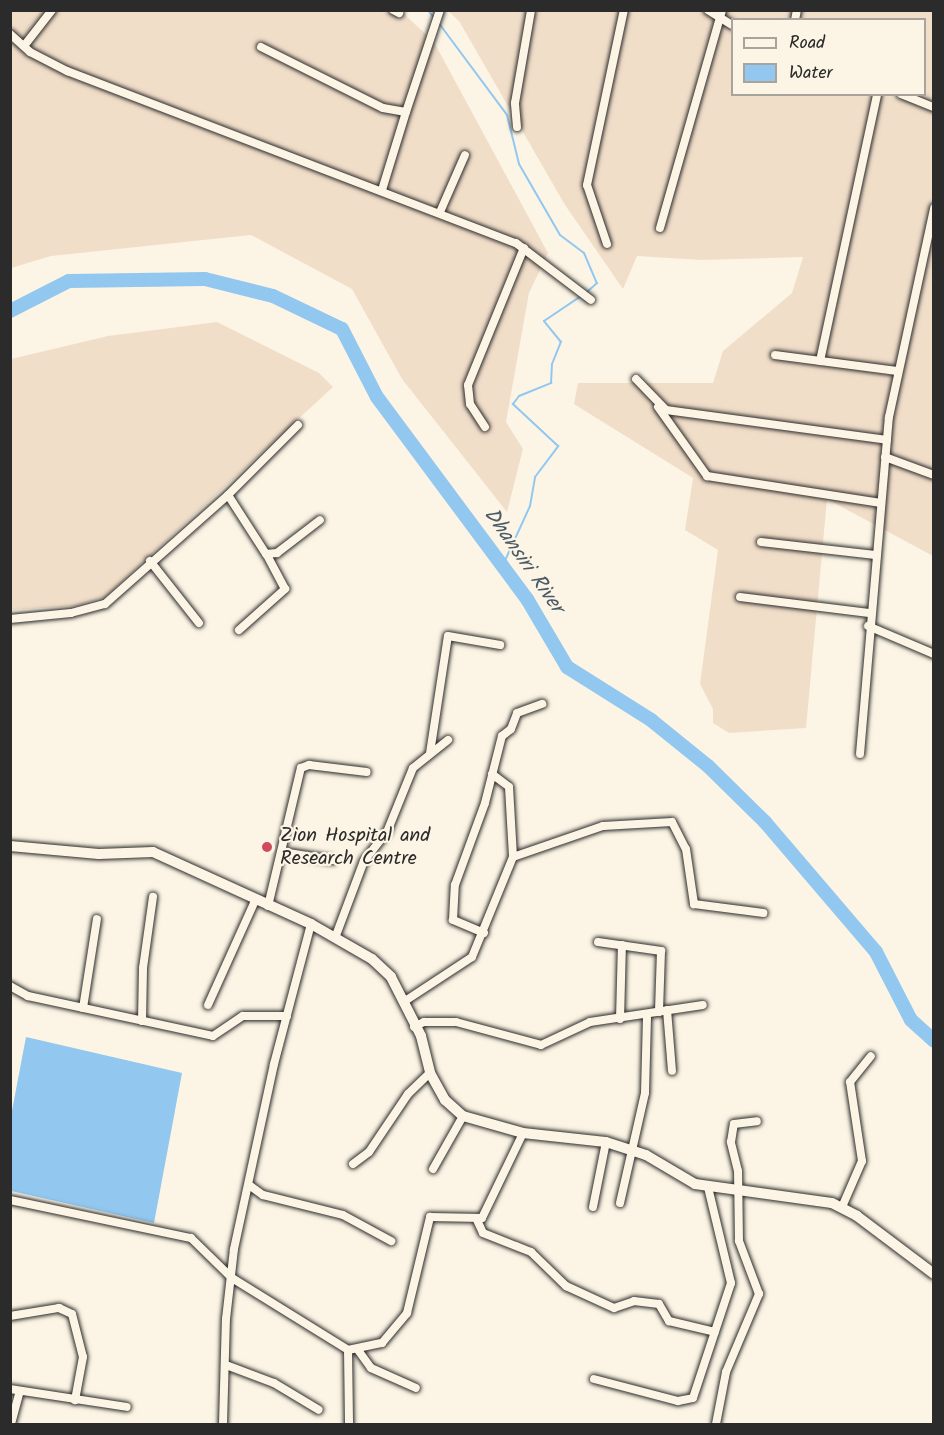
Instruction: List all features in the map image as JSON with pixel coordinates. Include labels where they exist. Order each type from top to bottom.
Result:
[{"type":"street","points":[[24,46],[52,10]]},
{"type":"street","points":[[382,190],[440,10]]},
{"type":"street","points":[[517,127],[515,103],[531,10]]},
{"type":"street","points":[[607,244],[587,185],[624,10]]},
{"type":"street","points":[[660,228],[720,14],[708,10]]},
{"type":"street","points":[[10,34],[24,46],[67,71],[440,212],[524,248],[591,300]]},
{"type":"street","points":[[261,47],[383,108],[406,112]]},
{"type":"street","points":[[820,361],[877,96]]},
{"type":"street","points":[[906,96],[933,107]]},
{"type":"street","points":[[440,212],[465,155]]},
{"type":"street","points":[[860,754],[869,613],[886,440],[897,371],[933,208]]},
{"type":"street","points":[[485,427],[470,404],[468,385],[524,248]]},
{"type":"street","points":[[775,356],[897,371]]},
{"type":"street","points":[[636,379],[707,476],[881,503]]},
{"type":"street","points":[[657,405],[886,440]]},
{"type":"street","points":[[10,619],[99,609],[150,561],[228,495],[298,425]]},
{"type":"street","points":[[885,457],[933,475]]},
{"type":"street","points":[[228,495],[266,554],[285,589],[239,630]]},
{"type":"street","points":[[266,554],[277,553],[320,520]]},
{"type":"street","points":[[761,542],[875,555]]},
{"type":"street","points":[[150,561],[199,623]]},
{"type":"street","points":[[740,597],[869,613]]},
{"type":"street","points":[[868,626],[933,654]]},
{"type":"street","points":[[430,753],[448,636],[500,645]]},
{"type":"street","points":[[484,933],[456,922],[451,912],[455,885],[492,774],[498,747],[517,712],[542,704]]},
{"type":"street","points":[[335,938],[364,861],[387,832],[413,768],[448,740]]},
{"type":"street","points":[[268,906],[301,768],[309,765],[367,772]]},
{"type":"street","points":[[405,1001],[465,965],[484,933],[513,857],[509,787],[492,774]]},
{"type":"street","points":[[513,857],[603,826],[672,822],[686,849],[694,904],[763,913]]},
{"type":"street","points":[[10,846],[99,854],[153,852],[255,901],[311,924],[372,959],[391,977],[405,1001],[430,1073],[445,1100],[463,1116],[523,1133],[606,1142],[630,1150],[711,1187],[737,1189],[842,1207],[933,1274]]},
{"type":"street","points":[[282,852],[332,860]]},
{"type":"street","points":[[142,1021],[143,968],[153,897]]},
{"type":"street","points":[[208,1005],[255,901]]},
{"type":"street","points":[[83,1008],[97,919]]},
{"type":"street","points":[[223,1425],[232,1278],[249,1185],[287,1016],[311,924]]},
{"type":"street","points":[[598,942],[661,951],[663,1011],[672,1071]]},
{"type":"street","points":[[620,1019],[622,945]]},
{"type":"street","points":[[10,986],[28,996],[213,1036],[243,1016],[287,1016]]},
{"type":"street","points":[[414,1027],[424,1022],[456,1022],[541,1045],[579,1024],[703,1005]]},
{"type":"street","points":[[620,1203],[648,1076],[647,1015]]},
{"type":"street","points":[[842,1207],[862,1161],[850,1082],[871,1056]]},
{"type":"street","points":[[353,1164],[369,1152],[408,1094],[430,1073]]},
{"type":"street","points":[[433,1169],[463,1116]]},
{"type":"street","points":[[716,1425],[726,1372],[759,1294],[739,1241],[732,1130],[739,1121],[757,1121]]},
{"type":"street","points":[[477,1220],[496,1196],[523,1133]]},
{"type":"street","points":[[593,1207],[606,1142]]},
{"type":"street","points":[[249,1185],[269,1197],[336,1212],[391,1241]]},
{"type":"street","points":[[594,1379],[687,1402],[693,1398],[731,1283],[711,1187]]},
{"type":"street","points":[[10,1200],[191,1238],[232,1278],[348,1350],[358,1350],[382,1343],[407,1313],[430,1217],[477,1220]]},
{"type":"street","points":[[477,1220],[483,1233],[531,1252],[566,1286],[614,1308],[634,1301],[659,1304],[669,1321],[715,1332]]},
{"type":"street","points":[[10,1316],[59,1308],[72,1314],[83,1357],[75,1400]]},
{"type":"street","points":[[348,1350],[349,1425]]},
{"type":"street","points":[[358,1350],[371,1368],[416,1388]]},
{"type":"street","points":[[226,1365],[274,1383],[318,1410]]},
{"type":"street","points":[[11,1425],[15,1390],[126,1407]]},
{"type":"shaded area","points":[[11,11],[401,11],[434,42],[548,253],[529,293],[506,422],[523,449],[507,512],[402,379],[352,289],[251,235],[51,256],[11,268]]},
{"type":"shaded area","points":[[448,11],[933,11],[933,556],[827,499],[806,728],[729,733],[713,723],[713,709],[700,684],[718,550],[685,530],[693,478],[574,404],[578,383],[713,383],[723,351],[792,293],[803,257],[701,260],[637,256],[623,289],[565,205],[459,21]]},
{"type":"shaded area","points":[[217,322],[319,373],[333,387],[105,597],[75,606],[11,610],[11,359],[108,336]]},
{"type":"water","points":[[26,1037],[182,1073],[154,1223],[11,1191],[11,1116]]},
{"type":"waterway","points":[[428,10],[434,18]]},
{"type":"waterway","points":[[438,22],[507,115],[519,164],[560,235],[584,253],[597,283],[586,293]]},
{"type":"waterway","name":"Dhansiri River","points":[[10,311],[69,281],[205,279],[273,296],[342,329],[377,397],[527,599],[567,667],[651,720],[708,766],[765,822],[876,952],[911,1020],[934,1041]]},
{"type":"waterway","points":[[503,565],[530,506],[535,477],[558,446],[513,404],[519,396],[551,383],[552,364],[561,342],[544,321],[581,296]]},
{"type":"place","name":"Zion Hospital and Research Centre","points":[[267,847]]}]
